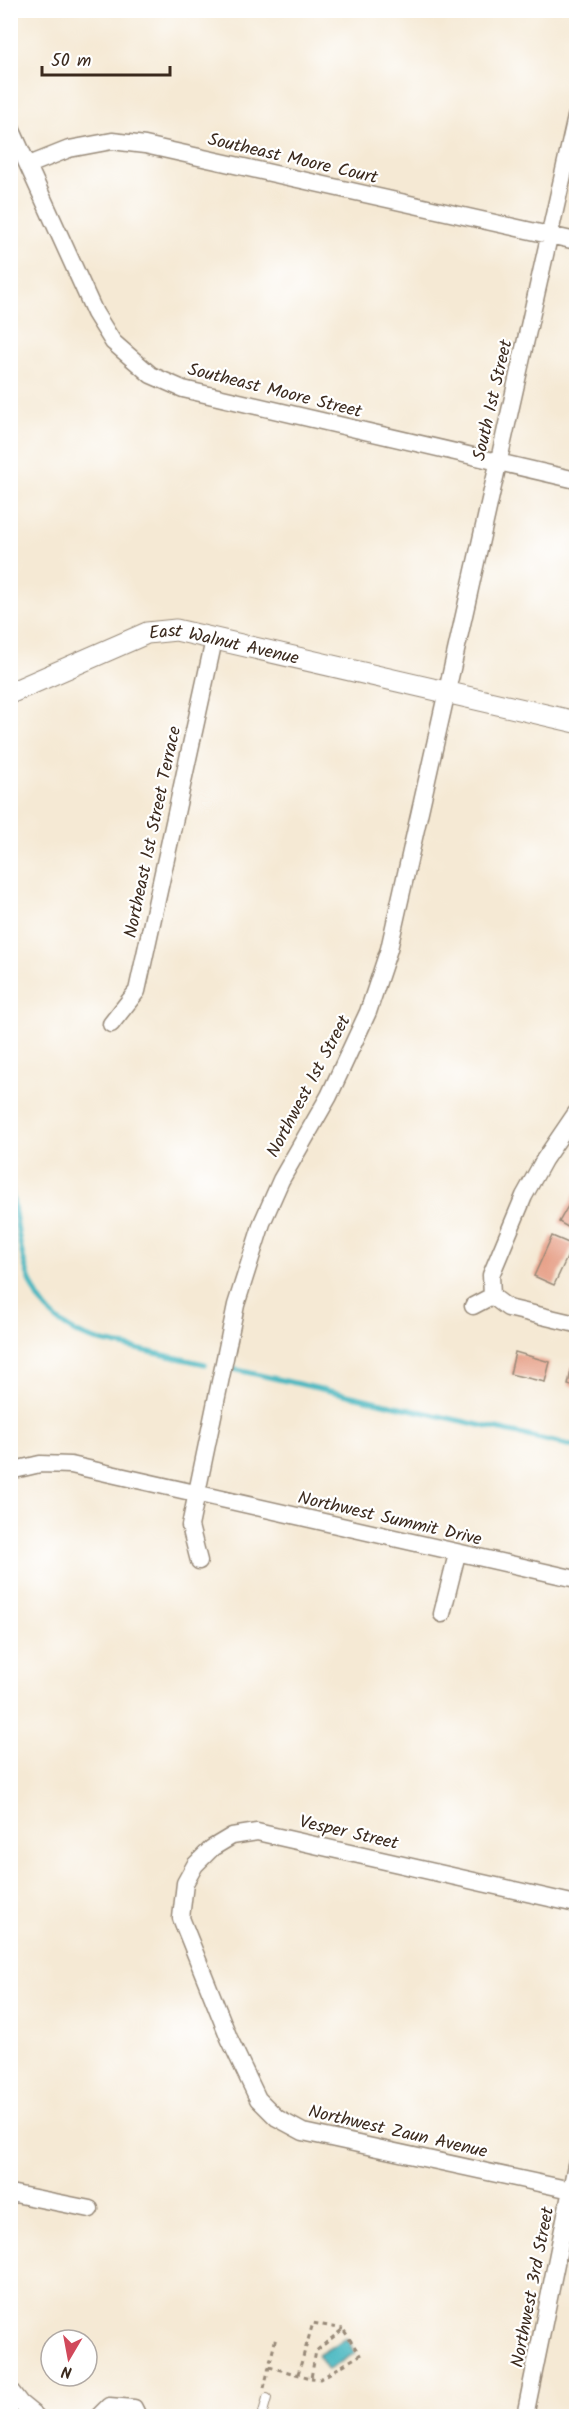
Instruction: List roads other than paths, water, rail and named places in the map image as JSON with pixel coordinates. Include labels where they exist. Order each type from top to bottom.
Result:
[{"type":"street","name":"South 1st Street","points":[[446,693],[576,117]]},
{"type":"street","name":"Southeast Moore Street","points":[[10,126],[95,313],[113,342],[151,375],[183,389],[576,480]]},
{"type":"street","name":"Southeast Moore Court","points":[[29,165],[69,149],[112,141],[146,145],[576,241]]},
{"type":"street","name":"East Walnut Avenue","points":[[10,693],[147,633],[176,630],[576,723]]},
{"type":"street","name":"Northeast 1st Street Terrace","points":[[111,1024],[137,991],[214,640]]},
{"type":"street","name":"Northwest 1st Street","points":[[199,1561],[190,1526],[236,1305],[262,1223],[281,1180],[329,1096],[368,1012],[389,949],[446,693]]},
{"type":"street","points":[[492,1296],[491,1275],[524,1196],[544,1160],[576,1113]]},
{"type":"street","points":[[473,1306],[492,1296]]},
{"type":"street","points":[[492,1296],[508,1308],[576,1324]]},
{"type":"street","name":"Northwest Summit Drive","points":[[10,1471],[40,1464],[71,1465],[576,1580]]},
{"type":"street","points":[[442,1614],[457,1554]]},
{"type":"street","name":"Vesper Street","points":[[188,1936],[181,1918],[185,1883],[195,1865],[212,1848],[232,1836],[257,1832],[576,1904]]},
{"type":"street","name":"Northwest Zaun Avenue","points":[[188,1936],[229,2038],[258,2099],[277,2118],[303,2132],[571,2190]]},
{"type":"street","name":"Northwest 3rd Street","points":[[525,2416],[576,2165]]},
{"type":"street","points":[[10,2193],[90,2209]]},
{"type":"street","points":[[10,2390],[20,2403],[36,2416]]},
{"type":"street","points":[[99,2416],[109,2406],[135,2408],[138,2416]]},
{"type":"lane","points":[[262,2416],[267,2398]]},
{"type":"water","points":[[346,2338],[355,2353],[328,2370],[318,2355]]},
{"type":"waterway","points":[[10,1184],[18,1233],[29,1278],[39,1298],[52,1315],[70,1329],[95,1340],[205,1364]]},
{"type":"waterway","points":[[233,1369],[576,1447]]}]
